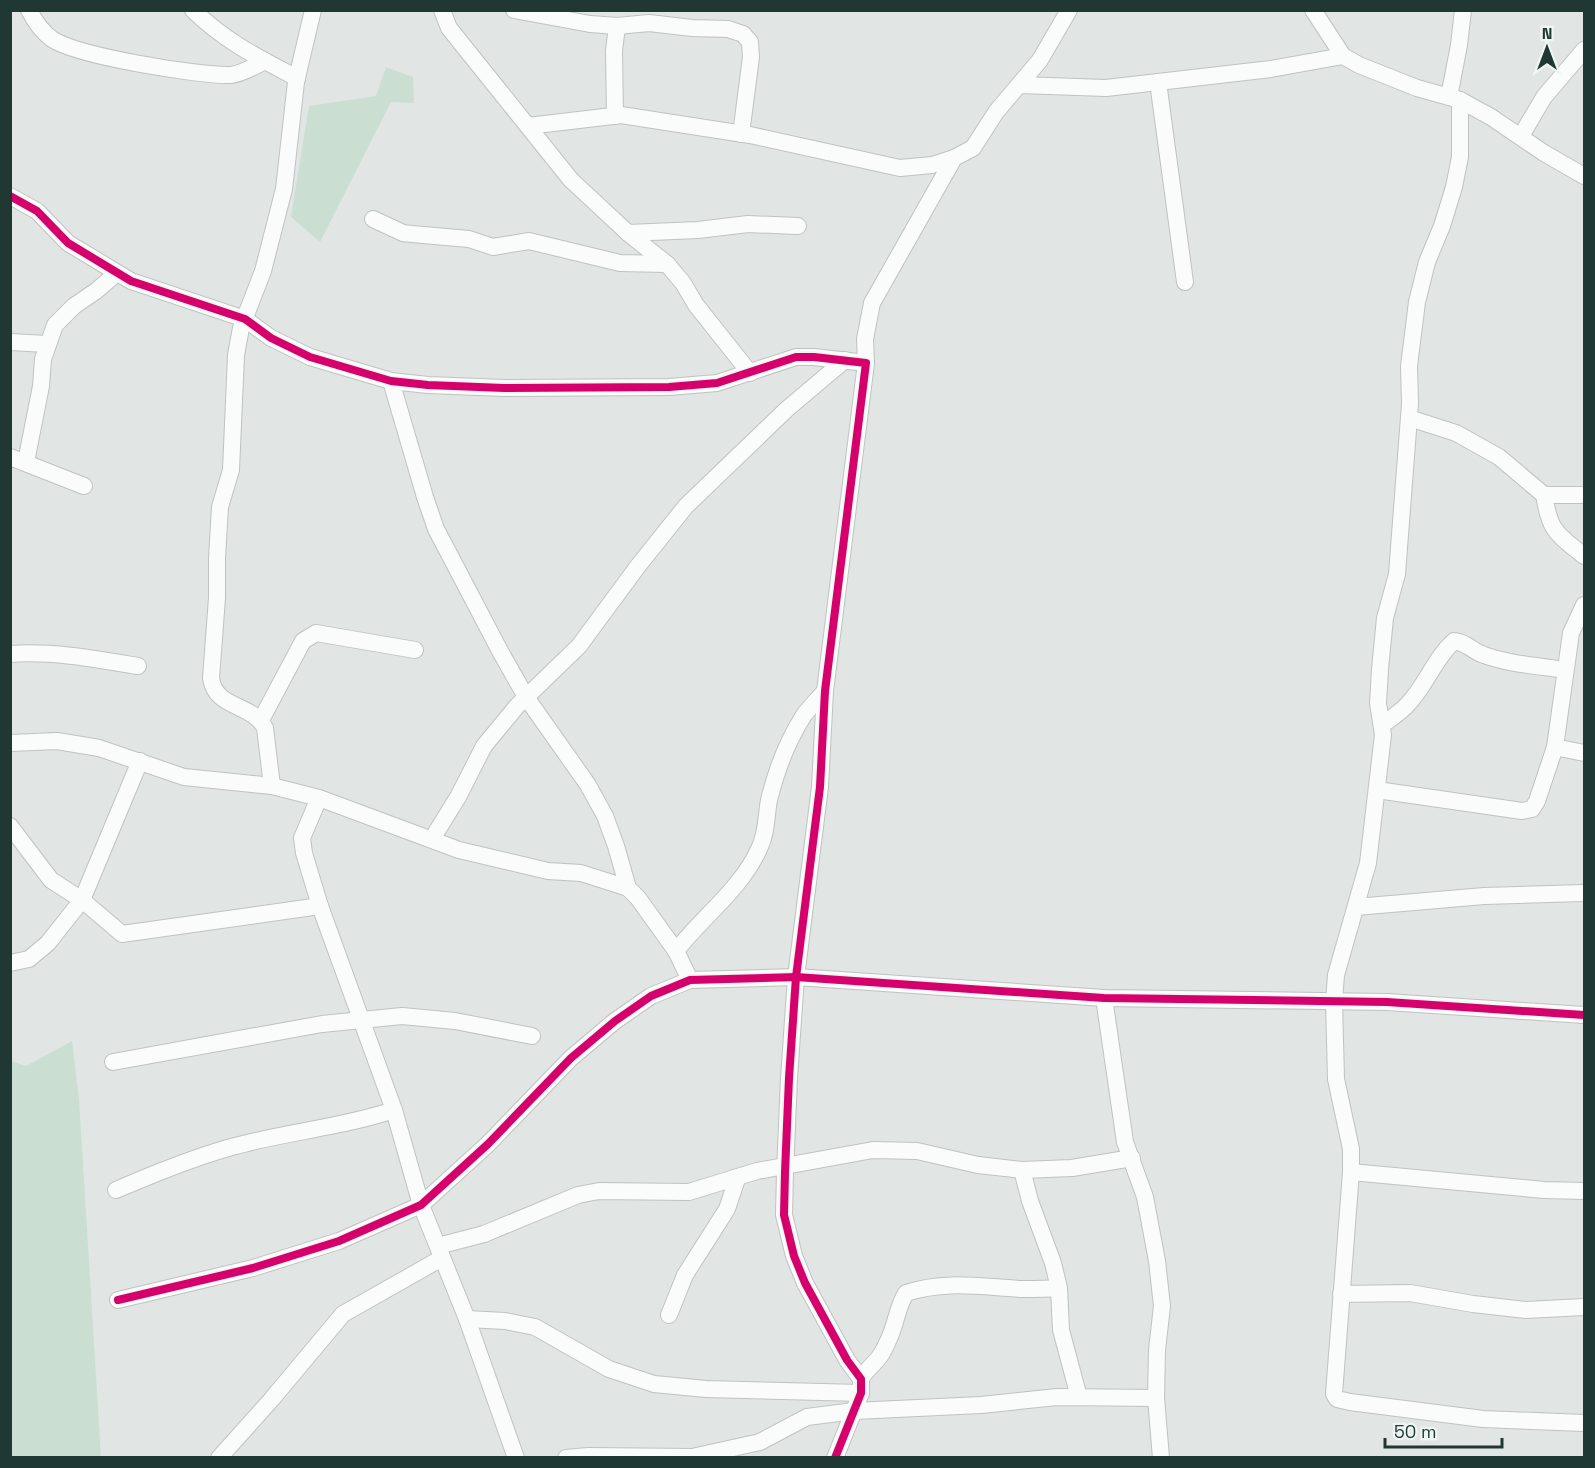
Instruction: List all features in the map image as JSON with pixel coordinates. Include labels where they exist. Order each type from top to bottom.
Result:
[{"type":"street","points":[[29,10],[38,27],[53,40],[84,52],[195,72],[233,75],[265,62]]},
{"type":"street","points":[[193,10],[246,52],[297,78]]},
{"type":"street","points":[[272,786],[265,728],[261,720],[223,699],[212,689],[217,558],[220,507],[231,470],[236,355],[241,328],[263,271],[284,189],[297,78],[313,10]]},
{"type":"street","points":[[442,10],[449,28],[572,180],[628,233],[667,264],[750,373]]},
{"type":"street","points":[[514,10],[590,24],[617,26],[649,23],[728,29],[743,34],[750,42],[751,57],[741,134]]},
{"type":"street","points":[[528,126],[621,115],[741,134],[900,168],[932,165],[954,158],[973,148],[996,112],[1040,60],[1069,10]]},
{"type":"street","points":[[1313,10],[1343,56],[1359,65],[1417,88],[1454,99],[1521,136],[1544,153],[1584,176]]},
{"type":"street","points":[[1463,10],[1454,99],[1461,146],[1454,187],[1442,226],[1427,262],[1417,302],[1409,366],[1409,418],[1397,574],[1386,618],[1380,669],[1378,704],[1383,735],[1368,863],[1336,975],[1334,1001],[1336,1079],[1351,1149],[1352,1172],[1334,1394],[1337,1399],[1483,1419],[1584,1423]]},
{"type":"street","points":[[615,116],[614,51],[617,26]]},
{"type":"street","points":[[1521,136],[1544,97],[1584,50]]},
{"type":"street","points":[[1019,85],[1106,88],[1271,69],[1343,56]]},
{"type":"street","points":[[1158,82],[1185,282]]},
{"type":"street","points":[[861,1386],[805,1283],[794,1257],[784,1215],[789,1078],[796,977],[820,787],[825,691],[866,363],[865,339],[872,303],[954,158]]},
{"type":"street","points":[[10,196],[37,211],[68,243],[131,281],[244,319],[271,338],[309,357],[391,381],[504,388],[578,386],[624,389],[717,383],[796,357],[866,363]]},
{"type":"street","points":[[373,219],[403,233],[469,239],[493,247],[529,241],[621,263],[667,264]]},
{"type":"street","points":[[628,233],[698,230],[748,224],[798,226]]},
{"type":"street","points":[[84,486],[18,460],[47,344],[55,325],[74,306],[117,273]]},
{"type":"street","points":[[10,342],[47,344]]},
{"type":"street","points":[[432,839],[484,746],[526,697],[579,646],[686,506],[787,409],[845,360]]},
{"type":"street","points":[[391,381],[436,529],[526,697],[588,785],[605,816],[627,888]]},
{"type":"street","points":[[1409,418],[1456,433],[1499,457],[1545,495],[1584,495]]},
{"type":"street","points":[[1545,495],[1548,518],[1556,534],[1584,556]]},
{"type":"street","points":[[1377,790],[1522,811],[1532,809],[1537,801],[1555,747],[1571,633],[1584,605]]},
{"type":"street","points":[[261,720],[303,641],[309,636],[316,633],[415,650]]},
{"type":"street","points":[[1382,726],[1408,705],[1446,648],[1454,641],[1465,642],[1481,655],[1565,670]]},
{"type":"street","points":[[10,654],[79,656],[138,666]]},
{"type":"street","points":[[676,951],[697,924],[738,883],[750,866],[764,839],[774,782],[792,737],[805,714],[825,691]]},
{"type":"street","points":[[10,742],[57,741],[99,748],[184,777],[272,786],[319,798],[469,853],[548,871],[581,873],[627,888],[638,898],[676,951],[690,980]]},
{"type":"street","points":[[1555,747],[1584,753]]},
{"type":"street","points":[[10,963],[28,958],[48,943],[82,900],[140,761]]},
{"type":"street","points":[[319,798],[302,838],[304,853],[320,906],[394,1110],[421,1205],[467,1319],[516,1458]]},
{"type":"street","points":[[10,826],[51,880],[82,900],[122,934],[320,906]]},
{"type":"street","points":[[1356,907],[1484,896],[1584,893]]},
{"type":"street","points":[[118,1300],[254,1268],[328,1245],[421,1205],[488,1144],[571,1058],[615,1021],[651,996],[690,980],[796,977],[1104,998],[1334,1001],[1584,1016]]},
{"type":"street","points":[[1104,998],[1125,1142],[1145,1197],[1157,1261],[1162,1306],[1157,1350],[1156,1398],[1161,1458]]},
{"type":"street","points":[[113,1062],[322,1024],[402,1016],[445,1020],[532,1036]]},
{"type":"street","points":[[116,1190],[166,1168],[229,1148],[364,1120],[394,1110]]},
{"type":"street","points":[[219,1458],[343,1314],[358,1303],[440,1252],[578,1195],[616,1191],[689,1192],[758,1172],[873,1150],[917,1151],[978,1165],[1022,1170],[1072,1168],[1131,1158]]},
{"type":"street","points":[[1022,1170],[1030,1201],[1053,1263],[1059,1288],[1061,1330],[1079,1397]]},
{"type":"street","points":[[1352,1172],[1544,1190],[1584,1191]]},
{"type":"street","points":[[669,1315],[684,1275],[728,1209],[736,1179]]},
{"type":"street","points":[[835,1458],[854,1411],[865,1371],[877,1360],[890,1339],[900,1302],[906,1293],[936,1286],[967,1284],[1022,1289],[1059,1288]]},
{"type":"street","points":[[1341,1294],[1410,1293],[1526,1310],[1584,1307]]},
{"type":"street","points":[[467,1319],[505,1320],[535,1327],[609,1369],[654,1384],[706,1389],[861,1386]]},
{"type":"street","points":[[566,1458],[588,1456],[692,1457],[760,1442],[807,1417],[854,1411],[981,1405],[1057,1397],[1156,1398]]},
{"type":"green space","points":[[386,67],[413,77],[414,103],[391,102],[320,242],[291,217],[309,106],[376,96]]},
{"type":"green space","points":[[72,1041],[79,1099],[101,1457],[11,1457],[11,1061],[26,1066]]},
{"type":"cycle path","points":[[10,196],[37,211],[68,243],[131,281],[245,319],[271,338],[310,357],[391,381],[504,388],[669,387],[717,383],[796,357],[866,363],[825,691],[820,787],[796,977],[785,1172],[784,1215],[794,1256],[805,1283],[847,1360],[861,1379],[861,1393],[835,1458]]},
{"type":"cycle path","points":[[118,1300],[253,1268],[339,1241],[421,1205],[488,1144],[571,1058],[615,1021],[651,996],[690,980],[796,977],[1104,998],[1387,1002],[1584,1015]]}]
